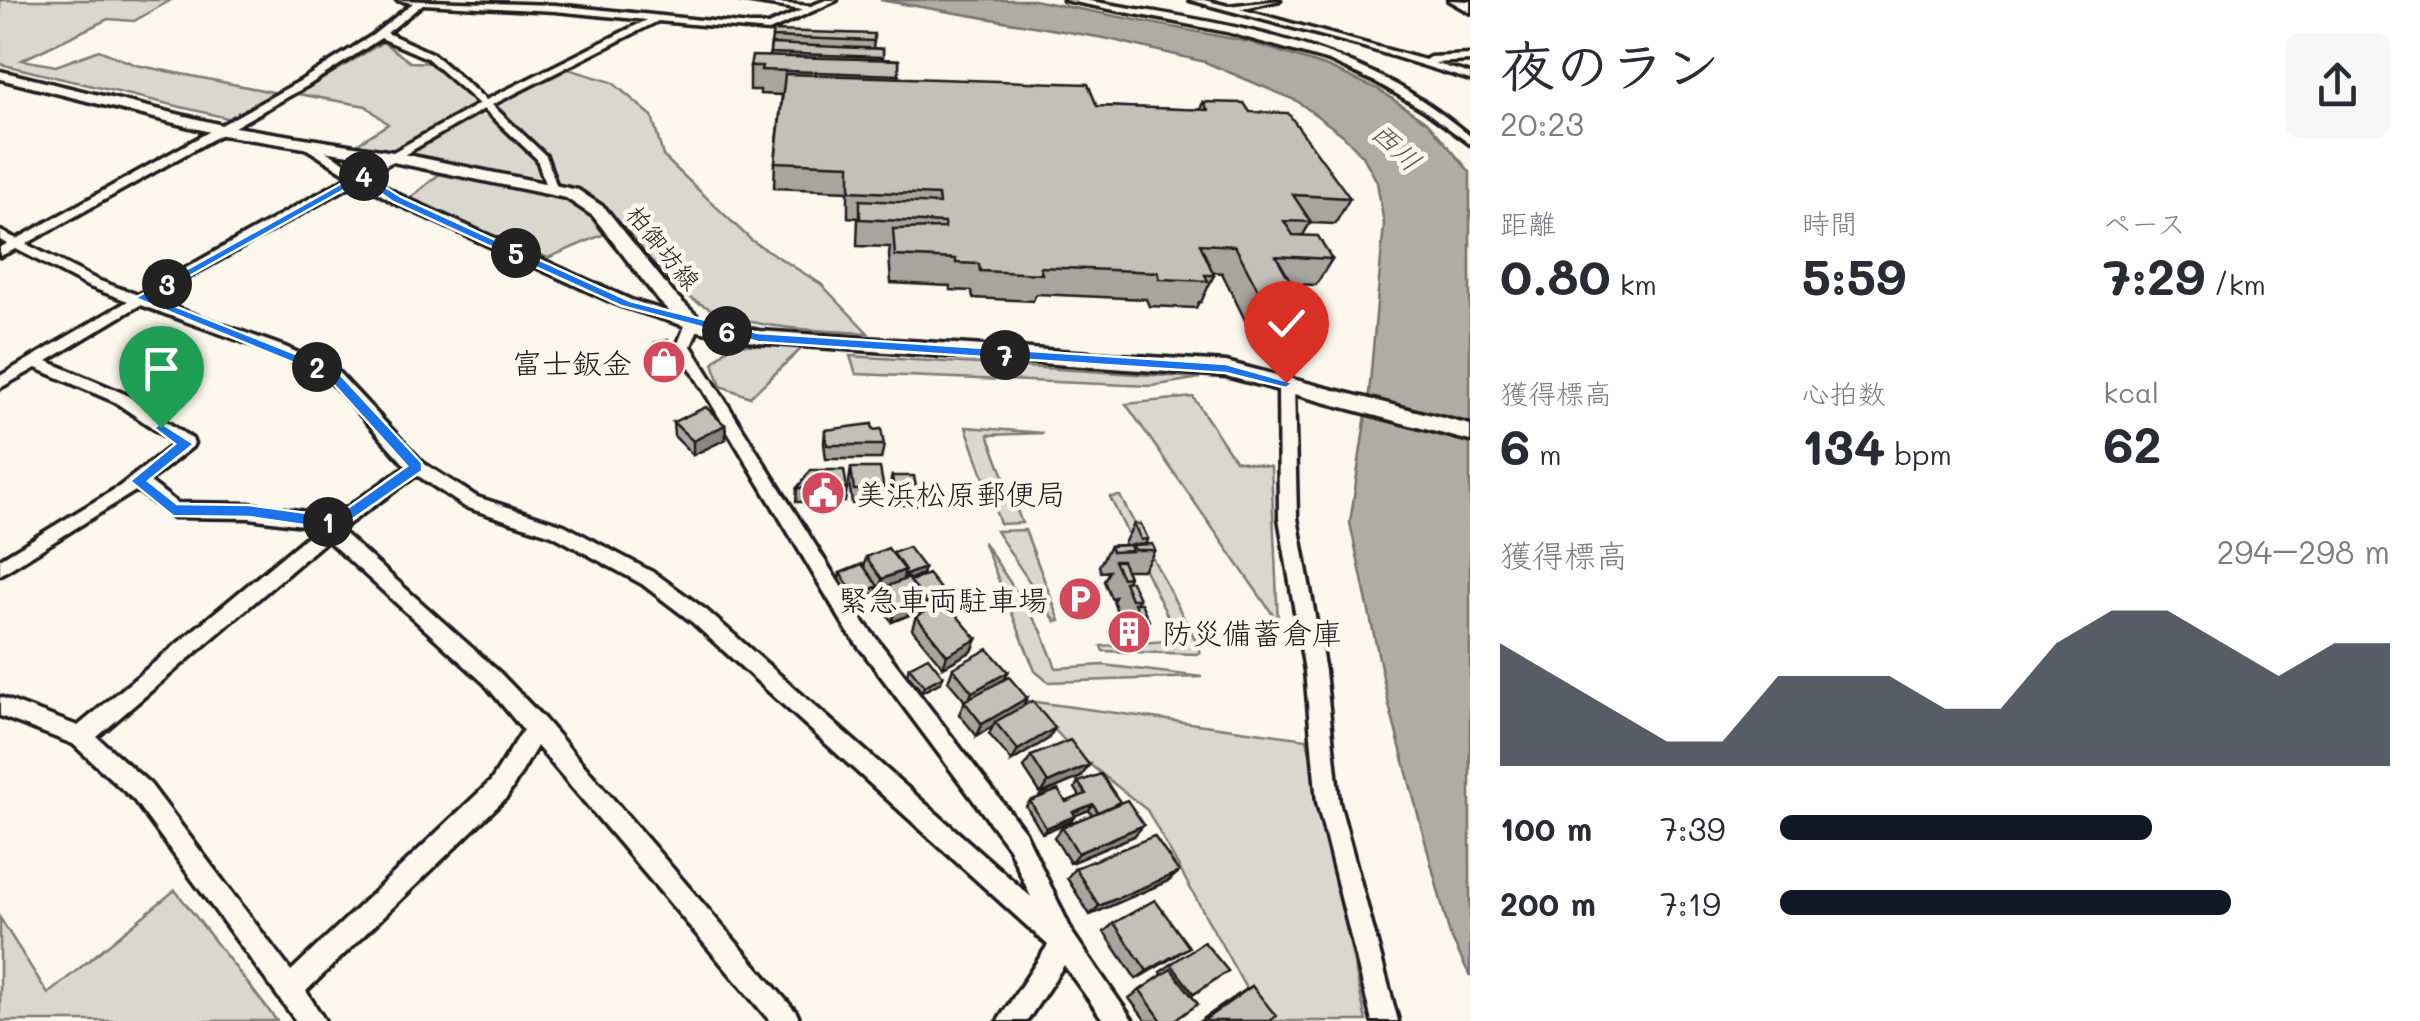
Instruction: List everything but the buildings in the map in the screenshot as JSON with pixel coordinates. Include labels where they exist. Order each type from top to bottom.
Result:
[{"type":"highway","points":[[1456,0],[1470,8]]},
{"type":"main road","name":"柏御坊線","points":[[0,74],[222,130],[393,157],[572,194],[598,212],[666,297],[693,324],[758,338],[1226,369],[1470,433]]},
{"type":"street","points":[[401,0],[554,8],[770,28],[833,0]]},
{"type":"street","points":[[743,0],[811,9]]},
{"type":"street","points":[[1068,0],[1248,34],[1320,57],[1430,110],[1470,141]]},
{"type":"street","points":[[1092,0],[1165,10],[1220,10],[1276,0]]},
{"type":"street","points":[[1194,0],[1470,77]]},
{"type":"street","points":[[0,252],[118,192],[382,35],[421,1]]},
{"type":"street","points":[[0,383],[142,298],[486,104],[656,18]]},
{"type":"street","points":[[382,35],[430,56],[486,104],[542,158],[551,187]]},
{"type":"street","points":[[1419,61],[1470,58]]},
{"type":"street","points":[[308,145],[397,200],[626,303],[693,324],[684,346],[731,426],[855,626],[1017,840],[1064,943],[1120,1021]]},
{"type":"street","points":[[0,234],[92,283],[142,298],[331,373],[417,467],[472,502],[558,530],[649,579],[698,616],[1064,943]]},
{"type":"street","points":[[0,568],[138,481],[186,444],[120,398],[35,362]]},
{"type":"street","points":[[1286,383],[1288,518],[1314,671],[1328,802],[1384,1021]]},
{"type":"street","points":[[81,736],[333,527],[417,467]]},
{"type":"street","points":[[138,481],[173,510],[249,511],[333,527],[492,678],[787,1021]]},
{"type":"street","points":[[0,706],[81,736],[142,792],[312,1021]]},
{"type":"street","points":[[289,990],[499,788],[536,727]]},
{"type":"street","points":[[1011,1021],[1064,943]]},
{"type":"shaded area","points":[[0,0],[171,0],[134,21],[108,19],[22,60],[56,66],[99,50],[136,65],[293,96],[248,123],[0,64]]},
{"type":"shaded area","points":[[383,42],[410,62],[437,63],[484,108],[565,68],[612,82],[652,116],[663,156],[751,240],[821,284],[868,333],[774,326],[706,307],[669,280],[623,226],[548,258],[409,199],[454,162],[355,145],[388,124],[366,106],[298,94]]},
{"type":"shaded area","points":[[732,344],[803,347],[750,397],[721,386],[713,363]]},
{"type":"shaded area","points":[[850,356],[1200,378],[1152,386],[856,374]]},
{"type":"shaded area","points":[[1193,397],[1235,460],[1271,467],[1278,622],[1126,404]]},
{"type":"shaded area","points":[[966,427],[1044,433],[988,435],[1022,523],[1000,524]]},
{"type":"shaded area","points":[[1120,496],[1195,639],[1200,652],[1196,654],[1103,651],[1101,646],[1179,640],[1110,497]]},
{"type":"shaded area","points":[[1025,530],[1060,621],[1056,622],[996,531]]},
{"type":"shaded area","points":[[983,541],[1041,630],[1056,668],[1103,665],[1202,677],[1048,682],[1035,671]]},
{"type":"shaded area","points":[[1028,701],[1307,739],[1366,1021],[1264,1021],[1147,810],[1078,755]]},
{"type":"shaded area","points":[[175,890],[277,1021],[0,1021],[0,918],[48,994]]},
{"type":"water","name":"西川","points":[[880,0],[1033,0],[1249,42],[1325,66],[1378,89],[1428,123],[1470,172],[1470,976],[1450,935],[1389,705],[1350,523],[1369,394],[1384,224],[1377,182],[1363,156],[1343,135],[1297,101],[1205,62],[1109,39]]},
{"type":"place","name":"富士鈑金","points":[[664,362]]},
{"type":"place","name":"美浜松原郵便局","points":[[823,493]]},
{"type":"place","name":"緊急車両駐車場","points":[[1080,599]]},
{"type":"place","name":"防災備蓄倉庫","points":[[1129,632]]},
{"type":"route","points":[[161,428],[186,444],[138,481],[173,510],[249,511],[337,524],[417,467],[331,373],[142,298],[362,175],[397,200],[626,303],[693,324],[758,338],[1226,369],[1286,383]]}]
